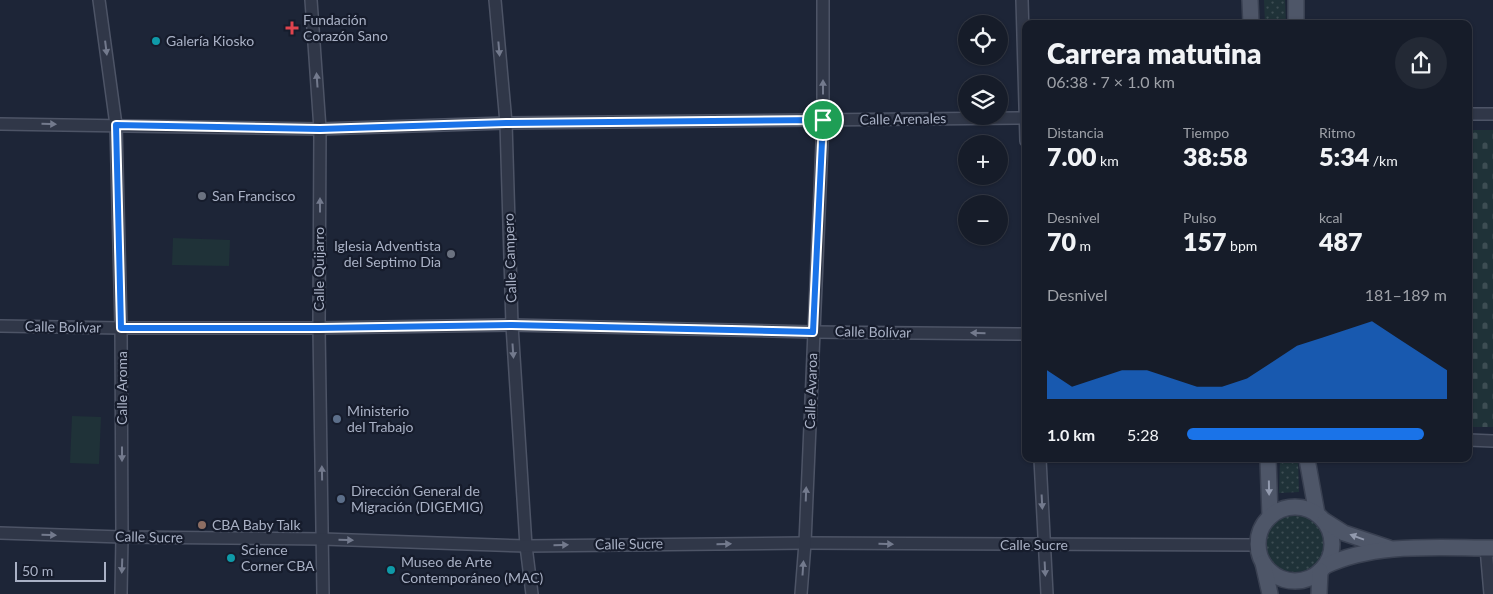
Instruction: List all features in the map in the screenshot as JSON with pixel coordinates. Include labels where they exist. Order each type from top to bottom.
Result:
[{"type":"main road","points":[[1250,0],[1251,20]]},
{"type":"main road","points":[[1296,0],[1296,20]]},
{"type":"main road","points":[[1268,462],[1270,516]]},
{"type":"main road","points":[[1308,462],[1321,518],[1330,533],[1332,542],[1331,554],[1322,568],[1319,594]]},
{"type":"main road","points":[[1270,594],[1258,545],[1260,532],[1270,516],[1281,509],[1295,506],[1309,509],[1344,533],[1390,548]]},
{"type":"main road","points":[[1263,563],[1273,574],[1291,580],[1306,579],[1342,558],[1390,548],[1490,548]]},
{"type":"street","name":"Calle Aroma","points":[[100,0],[116,125],[121,328],[121,594]]},
{"type":"street","name":"Calle Quijarro","points":[[311,0],[320,129],[319,328],[323,594]]},
{"type":"street","name":"Calle Campero","points":[[495,0],[506,123],[512,325],[526,546],[532,594]]},
{"type":"street","name":"Calle Avaroa","points":[[800,594],[804,543],[823,120],[823,0]]},
{"type":"street","points":[[1022,0],[1023,20]]},
{"type":"street","points":[[1472,114],[1493,114]]},
{"type":"street","name":"Calle Arenales","points":[[0,124],[320,129],[506,123],[1022,118]]},
{"type":"street","name":"Calle Bolívar","points":[[0,326],[319,328],[512,325],[813,332],[1022,334]]},
{"type":"street","points":[[1472,440],[1493,441]]},
{"type":"street","points":[[1040,462],[1047,594]]},
{"type":"street","name":"Calle Sucre","points":[[0,533],[122,537],[323,539],[526,546],[804,543],[1258,545]]},
{"type":"street","points":[[1490,548],[1490,594]]},
{"type":"green space","points":[[1264,0],[1285,0],[1286,20],[1265,20]]},
{"type":"green space","points":[[1472,130],[1493,130],[1493,427],[1472,427]]},
{"type":"green space","points":[[173,238],[230,240],[229,266],[172,265]]},
{"type":"green space","points":[[72,416],[101,417],[99,464],[70,463]]},
{"type":"green space","points":[[1280,462],[1298,462],[1299,492],[1279,493]]},
{"type":"green space","points":[[1295,512],[1311,517],[1316,521],[1320,526],[1325,542],[1320,558],[1316,563],[1311,567],[1295,572],[1279,567],[1274,563],[1270,558],[1265,542],[1270,526],[1274,521],[1279,517]]},
{"type":"place","name":"Fundación Corazón Sano","points":[[292,28]]},
{"type":"place","name":"Galería Kiosko","points":[[156,41]]},
{"type":"place","name":"San Francisco","points":[[202,196]]},
{"type":"place","name":"Iglesia Adventista del Septimo Dia","points":[[451,254]]},
{"type":"place","name":"Ministerio del Trabajo","points":[[337,419]]},
{"type":"place","name":"Dirección General de Migración (DIGEMIG)","points":[[341,499]]},
{"type":"place","name":"CBA Baby Talk","points":[[202,525]]},
{"type":"place","name":"Science Corner CBA","points":[[231,558]]},
{"type":"place","name":"Museo de Arte Contemporáneo (MAC)","points":[[391,570]]},
{"type":"route","points":[[823,120],[813,332],[512,325],[319,328],[121,328],[116,125],[320,129],[506,123],[823,120]]}]
